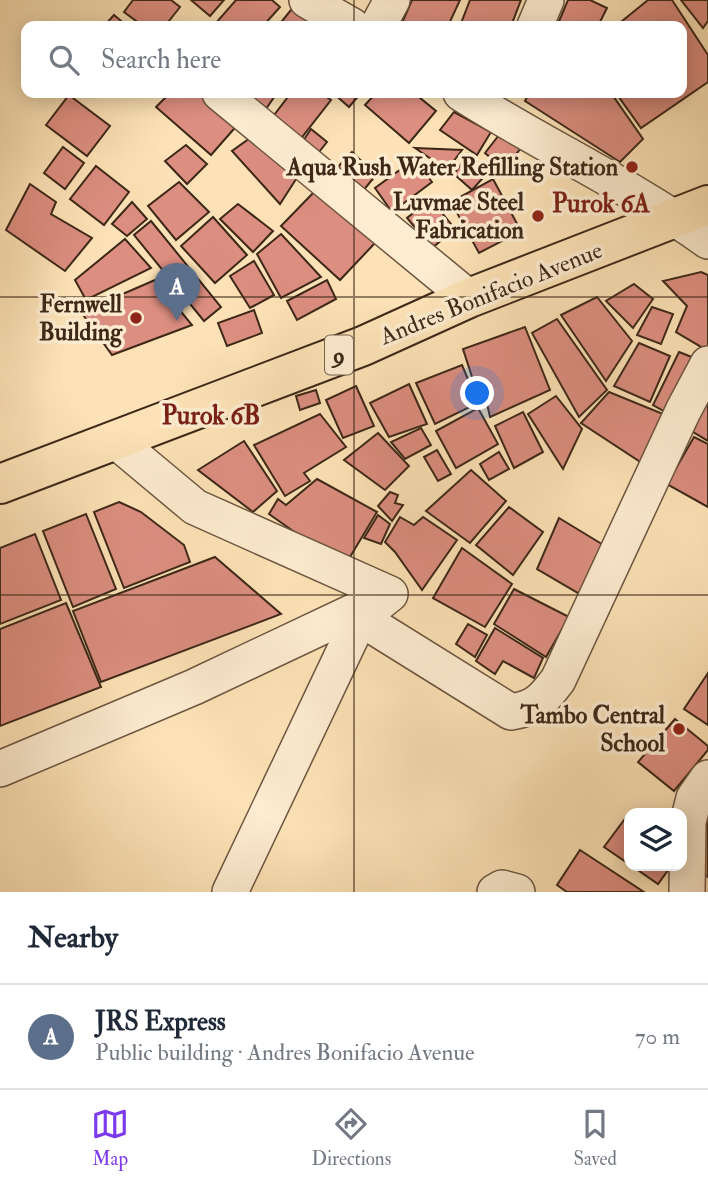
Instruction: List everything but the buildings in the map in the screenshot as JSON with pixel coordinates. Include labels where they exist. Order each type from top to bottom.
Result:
[{"type":"highway","name":"Andres Bonifacio Avenue","points":[[0,485],[363,346],[469,298],[692,211]]},
{"type":"street","points":[[307,0],[343,21]]},
{"type":"street","points":[[381,21],[392,0]]},
{"type":"street","points":[[537,21],[546,0]]},
{"type":"street","points":[[226,98],[469,298]]},
{"type":"street","points":[[479,98],[501,104],[692,211],[708,241]]},
{"type":"street","points":[[360,618],[511,712],[529,709],[545,698],[558,680],[683,411],[708,364]]},
{"type":"street","points":[[116,441],[195,507],[390,594]]},
{"type":"street","points":[[230,892],[360,618],[390,594]]},
{"type":"street","points":[[0,769],[194,687],[390,594]]},
{"type":"street","points":[[687,892],[688,822],[694,798],[708,778]]},
{"type":"street","points":[[495,892],[502,888],[517,892]]},
{"type":"place","name":"Aqua Rush Water Refilling Station","points":[[632,167]]},
{"type":"place","name":"Luvmae Steel Fabrication","points":[[538,216]]},
{"type":"place","name":"Fernwell Building","points":[[136,318]]},
{"type":"place","name":"JRS Express","points":[[177,321]]},
{"type":"place","name":"Tambo Central School","points":[[679,729]]},
{"type":"district","name":"Purok 6A","points":[[601,203]]},
{"type":"district","name":"Purok 6B","points":[[211,415]]}]
